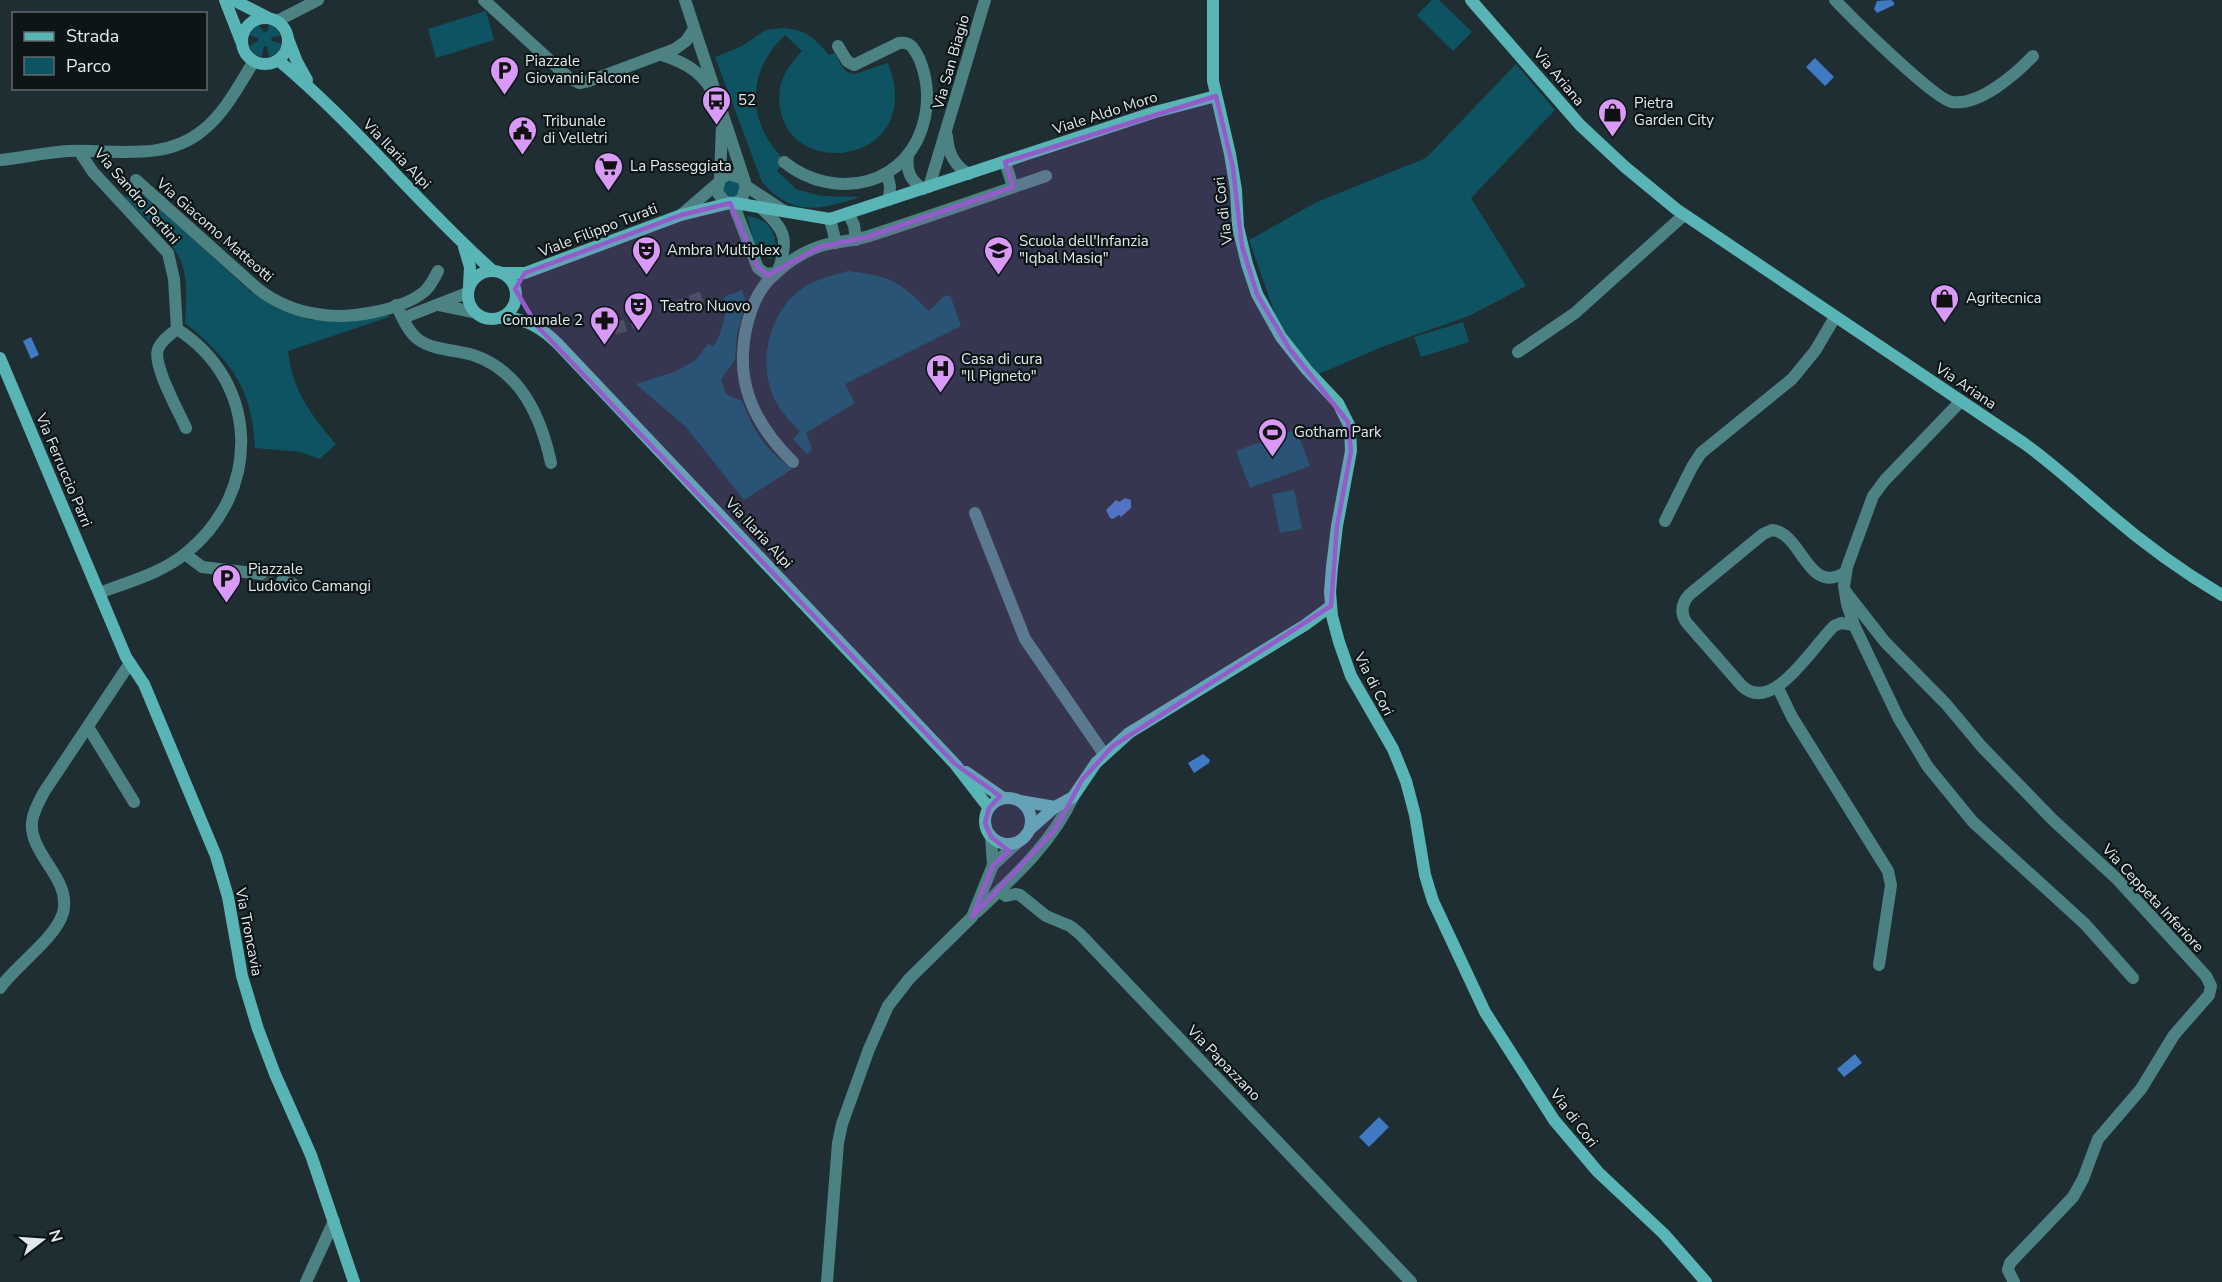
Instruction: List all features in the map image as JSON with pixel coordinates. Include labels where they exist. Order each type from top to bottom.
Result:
[{"type":"street","points":[[225,0],[249,57],[266,64],[278,60],[286,50],[288,38],[286,31],[273,19],[233,0]]},
{"type":"street","points":[[243,47],[243,34],[255,20],[273,19],[318,0]]},
{"type":"street","points":[[484,0],[572,81],[586,82],[662,55],[683,44],[694,29]]},
{"type":"street","points":[[685,0],[746,184],[745,195],[732,203]]},
{"type":"street","name":"Via San Biagio","points":[[926,188],[947,132],[985,0]]},
{"type":"street","name":"Via di Cori","points":[[1213,0],[1212,70],[1233,168],[1242,246],[1257,294],[1289,348],[1338,403],[1350,427],[1351,451],[1336,525],[1331,574],[1331,606],[1349,672],[1393,749],[1404,775],[1412,802],[1430,891],[1485,1012],[1534,1091],[1576,1147],[1604,1178],[1664,1234],[1706,1282]]},
{"type":"street","name":"Via Ariana","points":[[1471,0],[1589,134],[1684,215],[2044,458],[2124,527],[2166,559],[2222,595]]},
{"type":"street","points":[[1835,0],[1926,87],[1947,101],[1965,101],[1985,93],[2010,77],[2033,56]]},
{"type":"street","name":"Via Ilaria Alpi","points":[[288,38],[297,62],[311,87]]},
{"type":"street","points":[[784,162],[809,178],[838,185],[866,182],[887,173],[908,155],[921,134],[927,101],[924,75],[914,49],[909,43],[899,43],[854,65],[847,61],[838,46]]},
{"type":"street","points":[[662,55],[682,62],[696,71],[705,79],[718,100]]},
{"type":"street","name":"Via Ilaria Alpi","points":[[278,60],[311,87],[462,243],[497,272]]},
{"type":"street","points":[[0,160],[57,152],[144,152],[172,148],[202,132],[217,117],[254,61]]},
{"type":"street","name":"Viale Aldo Moro","points":[[830,219],[1164,109],[1216,96]]},
{"type":"street","points":[[722,113],[719,196],[732,203],[830,219],[836,243]]},
{"type":"street","name":"Via San Biagio","points":[[947,132],[949,147],[954,159],[959,168],[969,174]]},
{"type":"street","name":"Via Sandro Pertini","points":[[79,151],[93,172],[168,253],[175,285],[177,329]]},
{"type":"street","points":[[908,155],[909,175],[914,183],[926,188]]},
{"type":"street","points":[[1005,162],[1013,188]]},
{"type":"street","points":[[887,173],[890,186],[889,200]]},
{"type":"street","points":[[719,181],[729,174],[742,178],[746,184],[785,212]]},
{"type":"street","points":[[793,462],[774,441],[758,418],[747,396],[743,373],[743,348],[753,308],[761,290],[777,272],[812,250],[856,240],[1046,176]]},
{"type":"street","name":"Via Giacomo Matteotti","points":[[136,180],[258,289],[278,302],[301,311],[331,316],[367,313],[396,305],[424,292],[438,271]]},
{"type":"street","name":"Viale Filippo Turati","points":[[681,215],[719,181]]},
{"type":"street","points":[[732,203],[758,268],[766,274],[777,272]]},
{"type":"street","name":"Viale Filippo Turati","points":[[497,272],[525,273],[681,215],[732,203]]},
{"type":"street","points":[[761,208],[776,222],[784,236],[784,251],[777,272]]},
{"type":"street","points":[[848,213],[854,225],[856,240]]},
{"type":"street","points":[[1518,352],[1575,313],[1684,215]]},
{"type":"street","name":"Via Ilaria Alpi","points":[[462,243],[470,267],[468,289]]},
{"type":"street","points":[[403,318],[438,305],[468,289],[479,274],[497,272],[512,282],[516,292],[513,308],[502,318],[487,320],[473,312],[438,305]]},
{"type":"street","name":"Viale Filippo Turati","points":[[516,292],[525,273]]},
{"type":"street","points":[[468,289],[467,300],[473,312]]},
{"type":"street","name":"Via Ilaria Alpi","points":[[516,292],[537,326],[558,344],[651,440],[955,764],[989,808]]},
{"type":"street","points":[[396,305],[412,333],[423,343],[479,358],[513,380],[535,412],[545,437],[551,463]]},
{"type":"street","points":[[1665,521],[1701,453],[1792,379],[1819,345],[1835,316]]},
{"type":"street","name":"Via Ilaria Alpi","points":[[502,318],[522,320],[537,326]]},
{"type":"street","points":[[99,594],[163,567],[185,554],[208,532],[228,503],[239,470],[242,437],[238,410],[222,373],[202,347],[177,329],[162,343],[157,356],[161,372],[186,428]]},
{"type":"street","name":"Via Ferruccio Parri","points":[[0,358],[99,594]]},
{"type":"street","points":[[1961,401],[1876,492],[1864,518],[1846,572],[1845,591],[1854,625],[1909,737],[1928,767],[1986,835],[2085,924],[2133,978]]},
{"type":"street","points":[[975,513],[1025,639],[1104,754]]},
{"type":"street","points":[[1846,572],[1832,578],[1821,577],[1784,535],[1772,530],[1763,534],[1685,600],[1682,610],[1686,622],[1744,689],[1760,694],[1778,688],[1834,626],[1841,623],[1854,625]]},
{"type":"street","points":[[185,554],[202,567],[261,574]]},
{"type":"street","name":"Via Ceppeta Inferiore","points":[[1845,591],[1885,642],[1946,704],[1985,751],[2053,820],[2116,878],[2206,976],[2211,986],[2210,993],[2174,1035],[2141,1089],[2098,1139],[2081,1184],[2073,1197],[2010,1263],[2008,1270],[2014,1282]]},
{"type":"street","name":"Via Troncavia","points":[[99,594],[130,663],[144,684],[218,863],[230,905],[242,976],[258,1029],[275,1074],[312,1155],[354,1282]]},
{"type":"street","points":[[827,1282],[838,1143],[844,1117],[869,1048],[886,1010],[900,989],[999,891],[1055,830],[1082,780],[1104,754],[1139,726],[1305,625],[1331,606]]},
{"type":"street","points":[[0,986],[54,930],[63,913],[60,886],[35,840],[32,820],[44,792],[130,663]]},
{"type":"street","points":[[1778,688],[1792,717],[1888,871],[1891,885],[1880,965]]},
{"type":"street","points":[[88,727],[134,802]]},
{"type":"street","name":"Via Ilaria Alpi","points":[[955,764],[1004,798]]},
{"type":"street","points":[[972,916],[993,865],[1055,807],[1072,796]]},
{"type":"street","points":[[993,865],[991,837],[985,823],[989,808],[1004,798],[1055,807]]},
{"type":"street","points":[[1019,801],[1029,810],[1030,830]]},
{"type":"street","points":[[991,837],[1003,844],[1017,843]]},
{"type":"street","name":"Via Papazzano","points":[[999,891],[1006,896],[1015,894],[1022,896],[1046,915],[1070,926],[1080,934],[1411,1282]]},
{"type":"street","points":[[306,1282],[334,1221]]},
{"type":"highlighted area","points":[[1216,96],[1233,168],[1242,246],[1257,294],[1289,348],[1348,422],[1351,451],[1337,526],[1331,606],[1113,746],[1082,780],[1055,830],[972,917],[993,865],[1009,851],[991,837],[985,823],[989,808],[1000,796],[955,764],[537,326],[515,289],[525,273],[681,215],[730,203],[758,267],[768,275],[820,247],[867,237],[1013,187],[1005,162]]},
{"type":"green space","points":[[1432,0],[1439,0],[1472,32],[1453,51],[1417,15]]},
{"type":"green space","points":[[486,11],[494,40],[436,58],[428,29]]},
{"type":"green space","points":[[269,24],[274,26],[281,35],[271,38],[272,41],[282,44],[277,52],[269,57],[267,46],[264,46],[262,57],[254,54],[249,46],[258,41],[258,38],[249,35],[253,28],[259,25],[264,32],[268,31]]},
{"type":"green space","points":[[783,28],[804,33],[829,55],[835,53],[842,67],[851,73],[855,74],[888,63],[895,96],[890,122],[875,140],[855,150],[832,153],[810,148],[792,134],[781,113],[779,94],[782,79],[802,51],[785,35],[772,49],[763,65],[758,81],[756,98],[763,130],[772,146],[785,160],[777,171],[796,189],[821,196],[860,197],[832,205],[807,208],[785,201],[762,182],[715,57],[740,47],[766,30]]},
{"type":"green space","points":[[1516,64],[1555,110],[1471,198],[1526,286],[1469,316],[1384,346],[1319,374],[1291,342],[1275,314],[1249,240],[1317,202],[1426,158]]},
{"type":"green space","points":[[726,180],[735,180],[740,185],[740,193],[734,198],[726,197],[722,186]]},
{"type":"green space","points":[[135,192],[147,197],[250,291],[276,308],[311,320],[339,320],[386,311],[389,317],[288,351],[298,390],[319,423],[336,444],[320,459],[300,452],[255,448],[250,411],[241,385],[216,351],[185,323],[186,289],[182,264],[168,241],[125,198],[129,193]]},
{"type":"green space","points":[[747,216],[762,221],[772,230],[776,244],[772,259],[757,247]]},
{"type":"green space","points":[[848,271],[875,275],[902,286],[929,311],[943,297],[950,295],[961,326],[845,384],[855,403],[806,433],[812,449],[807,454],[793,439],[800,432],[781,410],[772,394],[766,364],[767,349],[776,320],[794,295],[806,286]]},
{"type":"green space","points":[[742,290],[746,302],[737,334],[735,359],[721,380],[726,394],[742,401],[756,432],[767,447],[792,469],[744,500],[686,427],[636,384],[674,372],[696,360],[708,344],[714,346],[724,322],[724,297]]},
{"type":"green space","points":[[1463,322],[1469,342],[1421,357],[1414,337]]},
{"type":"green space","name":"Gotham Park","points":[[1296,429],[1310,466],[1250,488],[1236,451]]},
{"type":"green space","points":[[1294,490],[1302,529],[1280,533],[1272,494]]},
{"type":"water","points":[[1891,0],[1894,5],[1877,13],[1874,9],[1877,1]]},
{"type":"water","points":[[1815,58],[1834,77],[1825,86],[1806,67]]},
{"type":"water","points":[[31,337],[39,355],[31,359],[23,341]]},
{"type":"water","points":[[1125,498],[1131,500],[1131,508],[1121,517],[1119,515],[1113,519],[1110,518],[1106,510],[1116,500],[1119,502]]},
{"type":"water","points":[[1203,754],[1210,760],[1209,763],[1194,773],[1188,763]]},
{"type":"water","points":[[1855,1054],[1862,1063],[1844,1077],[1837,1069]]},
{"type":"water","points":[[1379,1117],[1389,1127],[1369,1147],[1359,1137]]},
{"type":"tunnel","points":[[674,308],[702,297]]},
{"type":"tunnel","points":[[614,329],[647,318]]},
{"type":"tunnel","points":[[261,574],[282,581]]},
{"type":"place","name":"Piazzale Giovanni Falcone","points":[[504,96]]},
{"type":"place","name":"52","points":[[717,126]]},
{"type":"place","name":"Pietra Garden City","points":[[1613,138]]},
{"type":"place","name":"Tribunale di Velletri","points":[[522,156]]},
{"type":"place","name":"La Passeggiata","points":[[609,192]]},
{"type":"place","name":"Ambra Multiplex","points":[[646,276]]},
{"type":"place","name":"Scuola dell'Infanzia \"Iqbal Masiq\"","points":[[998,276]]},
{"type":"place","name":"Agritecnica","points":[[1945,324]]},
{"type":"place","name":"Teatro Nuovo","points":[[639,332]]},
{"type":"place","name":"Comunale 2","points":[[604,346]]},
{"type":"place","name":"Casa di cura \"Il Pigneto\"","points":[[940,394]]},
{"type":"place","name":"Gotham Park","points":[[1273,458]]},
{"type":"place","name":"Piazzale Ludovico Camangi","points":[[227,604]]}]
